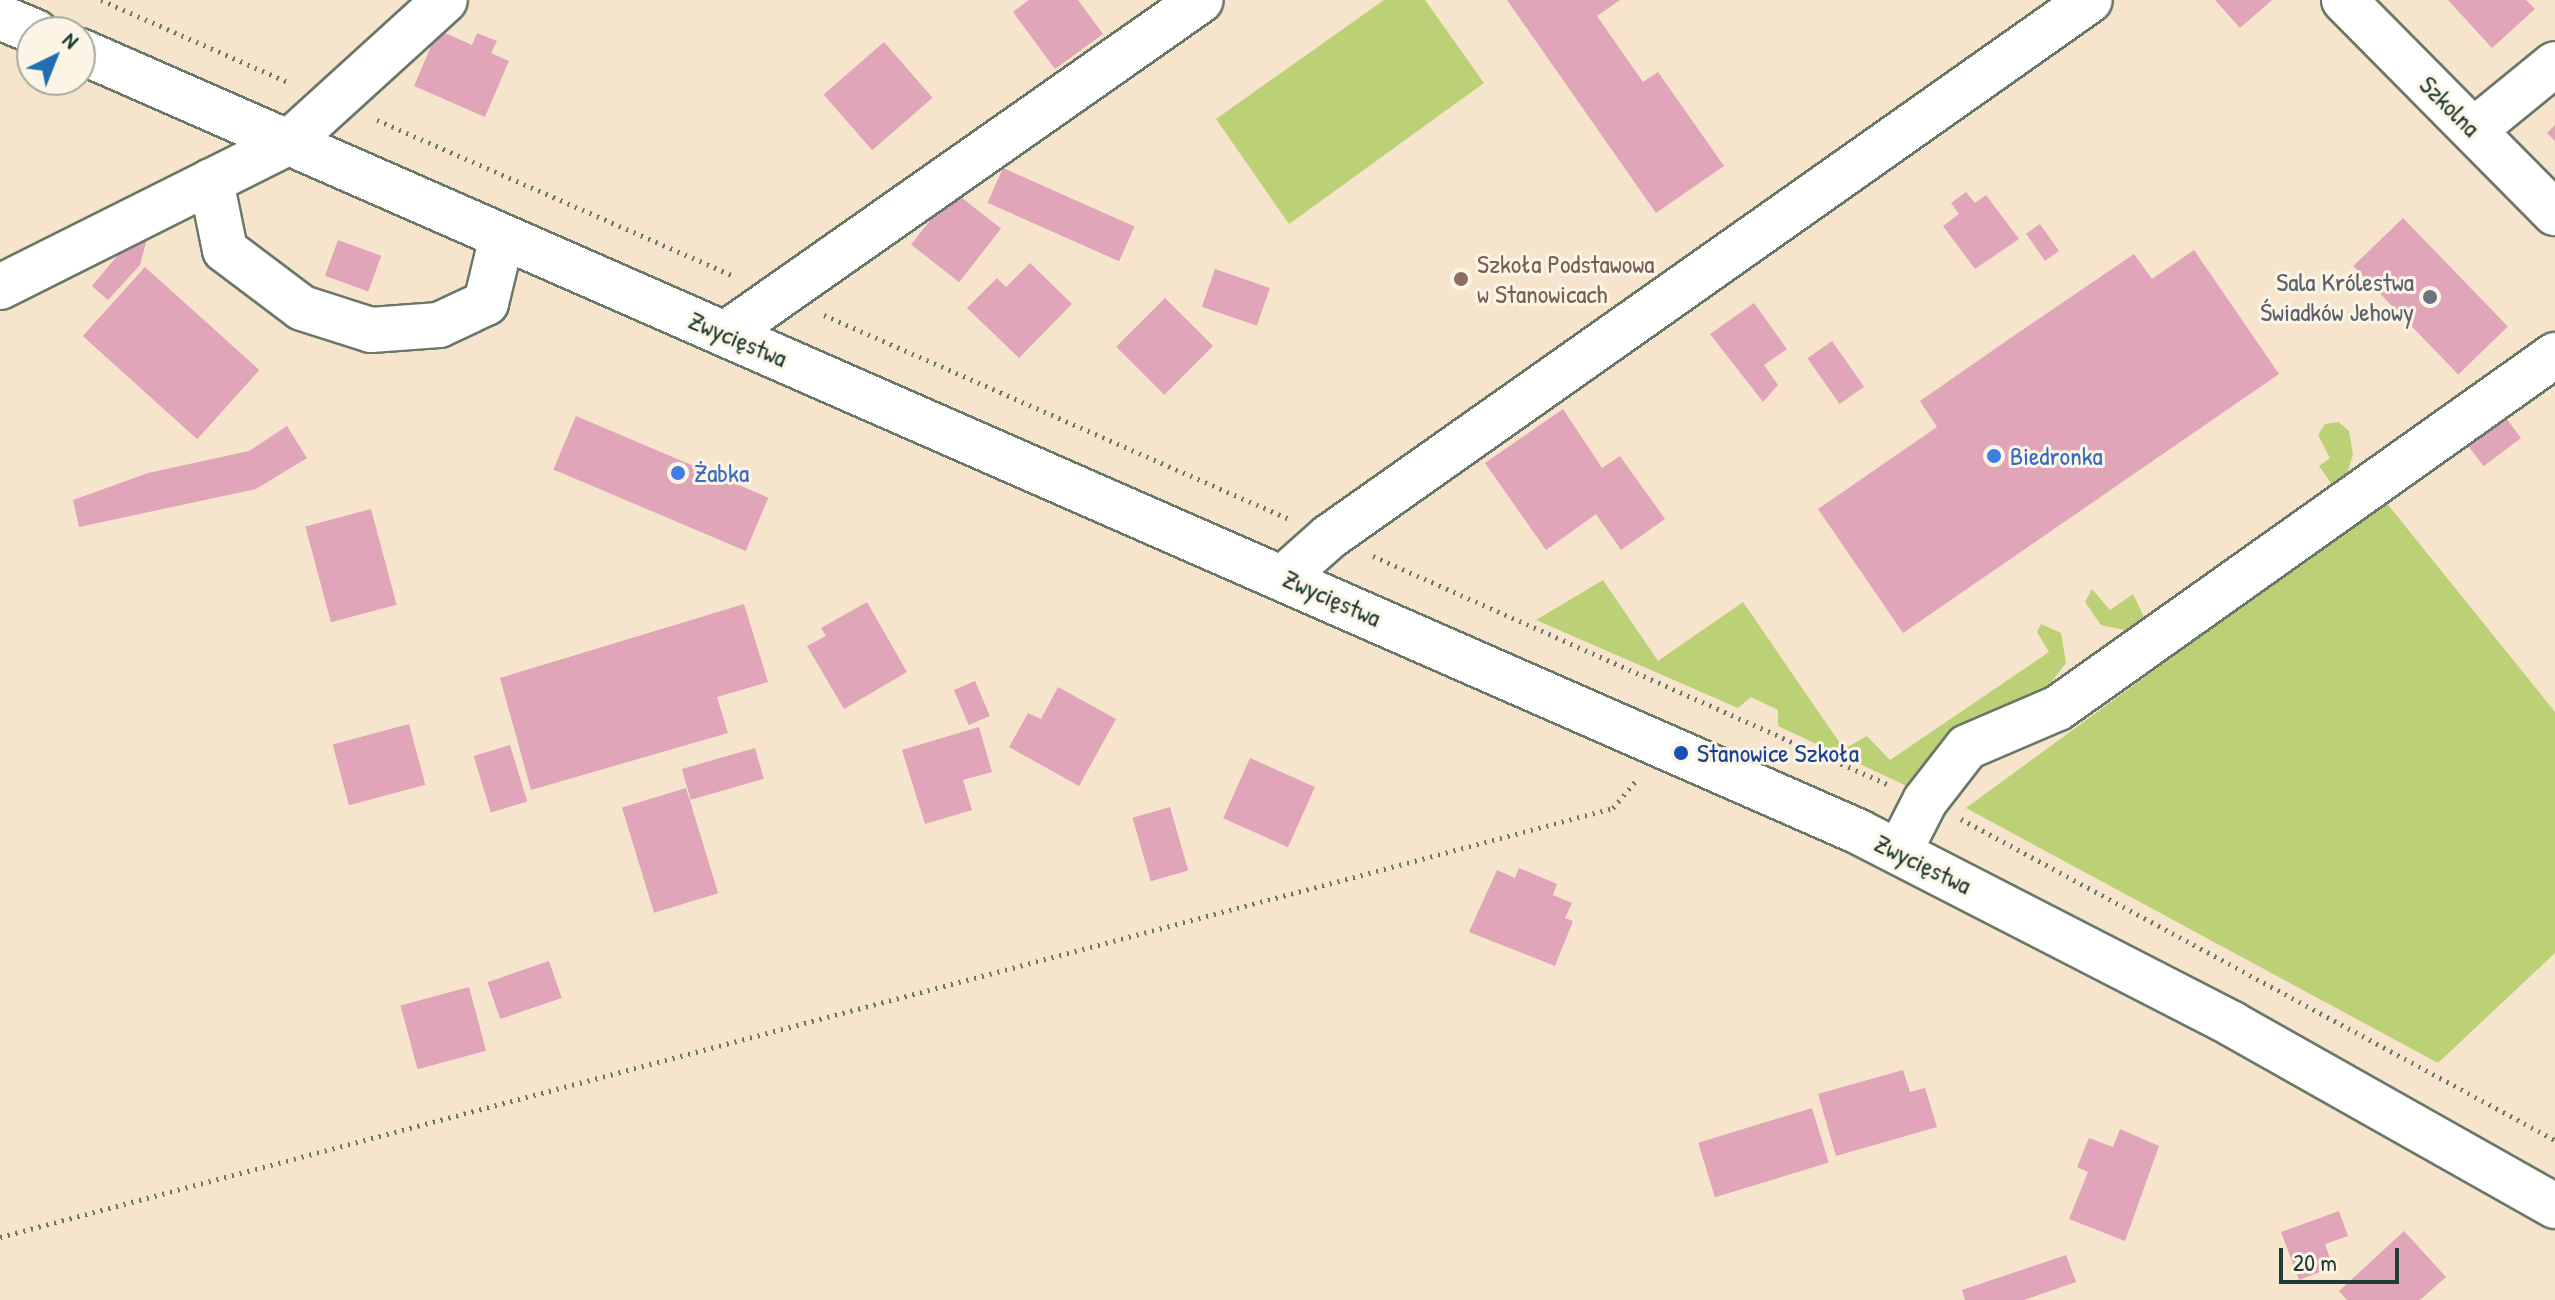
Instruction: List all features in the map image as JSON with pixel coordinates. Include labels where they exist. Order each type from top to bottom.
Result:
[{"type":"main road","points":[[0,287],[288,143],[445,0]]},
{"type":"main road","points":[[725,334],[1201,0]]},
{"type":"main road","points":[[1284,577],[1329,537],[1957,99],[2090,0]]},
{"type":"main road","name":"Szkolna","points":[[2344,0],[2555,213]]},
{"type":"main road","name":"Zwycięstwa","points":[[96,58],[1284,577],[1899,852],[2232,1024],[2555,1206]]},
{"type":"main road","points":[[2474,130],[2555,64]]},
{"type":"main road","points":[[211,181],[225,250],[302,308],[371,330],[439,325],[486,303],[502,237]]},
{"type":"main road","points":[[1899,852],[1925,801],[1967,747],[2058,708],[2555,355]]},
{"type":"path","points":[[0,1237],[1613,808],[1664,746]]},
{"type":"green space","points":[[1384,0],[1425,0],[1484,83],[1289,224],[1216,119]]},
{"type":"green space","points":[[2339,422],[2349,431],[2353,454],[2346,478],[2333,486],[2319,466],[2330,458],[2318,435],[2325,424]]},
{"type":"green space","points":[[2385,501],[2555,712],[2555,953],[2438,1063],[1966,808]]},
{"type":"green space","points":[[1603,580],[1658,661],[1743,602],[1844,749],[1867,736],[1890,760],[2049,652],[2037,632],[2041,624],[2061,633],[2066,663],[2050,684],[1945,741],[1909,787],[1778,726],[1778,710],[1751,697],[1738,708],[1536,620]]},
{"type":"green space","points":[[2092,589],[2110,610],[2133,594],[2146,621],[2129,631],[2101,625],[2085,602]]},
{"type":"building","points":[[1029,0],[1078,0],[1103,34],[1055,69],[1013,12]]},
{"type":"building","name":"Szkoła Podstawowa w Stanowicach","points":[[1507,0],[1620,0],[1597,16],[1643,82],[1658,72],[1724,166],[1656,213]]},
{"type":"building","points":[[2215,0],[2272,0],[2240,28]]},
{"type":"building","points":[[2448,0],[2526,0],[2535,9],[2492,48]]},
{"type":"building","points":[[438,30],[472,45],[477,33],[497,41],[491,53],[509,61],[485,117],[414,86]]},
{"type":"building","points":[[884,42],[933,98],[872,150],[824,94]]},
{"type":"building","points":[[2555,125],[2555,141],[2547,133]]},
{"type":"building","points":[[1003,168],[1135,227],[1119,261],[988,203]]},
{"type":"building","points":[[953,191],[1001,229],[959,282],[911,245]]},
{"type":"building","points":[[1966,192],[1975,203],[1986,195],[2019,239],[1975,269],[1943,226],[1959,214],[1951,203]]},
{"type":"building","name":"Sala Królestwa Świadków Jehowy","points":[[2403,218],[2508,327],[2458,375],[2353,266]]},
{"type":"building","points":[[2040,224],[2059,251],[2045,261],[2026,234]]},
{"type":"building","points":[[138,231],[147,239],[140,265],[108,300],[92,286]]},
{"type":"building","points":[[338,240],[381,256],[368,291],[325,276]]},
{"type":"building","points":[[2194,250],[2279,374],[1903,633],[1818,509],[1937,427],[1920,401],[2012,337],[2134,254],[2152,279]]},
{"type":"building","points":[[1030,263],[1072,304],[1019,358],[967,308],[997,278],[1006,287]]},
{"type":"building","points":[[145,267],[259,370],[197,439],[83,336]]},
{"type":"building","points":[[1215,269],[1270,288],[1257,326],[1202,307]]},
{"type":"building","points":[[1165,298],[1213,346],[1164,395],[1116,347]]},
{"type":"building","points":[[1754,303],[1787,349],[1764,365],[1778,385],[1763,402],[1710,334]]},
{"type":"building","points":[[1832,341],[1864,387],[1840,404],[1807,358]]},
{"type":"building","points":[[1563,409],[1602,468],[1620,456],[1665,519],[1621,550],[1596,514],[1546,550],[1485,463]]},
{"type":"building","points":[[576,416],[768,498],[746,551],[553,469]]},
{"type":"building","points":[[2506,418],[2521,438],[2484,466],[2468,446]]},
{"type":"building","points":[[287,426],[307,458],[256,489],[79,527],[73,500],[148,473],[249,451]]},
{"type":"building","points":[[371,509],[397,605],[331,622],[305,527]]},
{"type":"building","points":[[867,602],[907,672],[844,709],[807,646],[826,636],[821,628]]},
{"type":"building","points":[[744,604],[768,682],[717,697],[728,733],[531,790],[500,678]]},
{"type":"building","points":[[975,681],[990,716],[969,725],[954,690]]},
{"type":"building","points":[[1058,687],[1116,719],[1079,786],[1009,747],[1028,713],[1041,719]]},
{"type":"building","points":[[409,724],[425,785],[349,805],[333,744]]},
{"type":"building","points":[[979,727],[992,772],[963,780],[972,810],[925,824],[902,750]]},
{"type":"building","points":[[510,745],[527,801],[491,813],[474,756]]},
{"type":"building","points":[[755,748],[764,779],[691,800],[682,769]]},
{"type":"building","points":[[1250,758],[1315,787],[1288,847],[1223,818]]},
{"type":"building","points":[[686,788],[718,893],[654,913],[622,808]]},
{"type":"building","points":[[1170,807],[1188,870],[1151,881],[1133,818]]},
{"type":"building","points":[[1519,868],[1557,884],[1553,895],[1572,903],[1565,918],[1573,921],[1555,966],[1469,932],[1497,870],[1515,878]]},
{"type":"building","points":[[549,961],[562,998],[500,1019],[488,982]]},
{"type":"building","points":[[469,987],[486,1051],[418,1069],[400,1005]]},
{"type":"building","points":[[1903,1070],[1910,1092],[1925,1088],[1937,1127],[1836,1156],[1818,1094]]},
{"type":"building","points":[[1812,1108],[1829,1163],[1715,1197],[1698,1143]]},
{"type":"building","points":[[2120,1129],[2159,1146],[2125,1241],[2069,1219],[2088,1172],[2077,1167],[2089,1138],[2113,1147]]},
{"type":"building","points":[[2339,1211],[2348,1236],[2325,1244],[2333,1267],[2299,1280],[2281,1232]]},
{"type":"building","points":[[2404,1231],[2446,1277],[2420,1300],[2347,1300],[2339,1291]]},
{"type":"building","points":[[2066,1255],[2076,1282],[2024,1300],[1965,1300],[1962,1290]]},
{"type":"place","name":"Szkoła Podstawowa w Stanowicach","points":[[1461,279]]},
{"type":"place","name":"Sala Królestwa Świadków Jehowy","points":[[2430,297]]},
{"type":"place","name":"Biedronka","points":[[1994,456]]},
{"type":"place","name":"Żabka","points":[[678,473]]},
{"type":"place","name":"Stanowice Szkoła","points":[[1681,753]]}]
